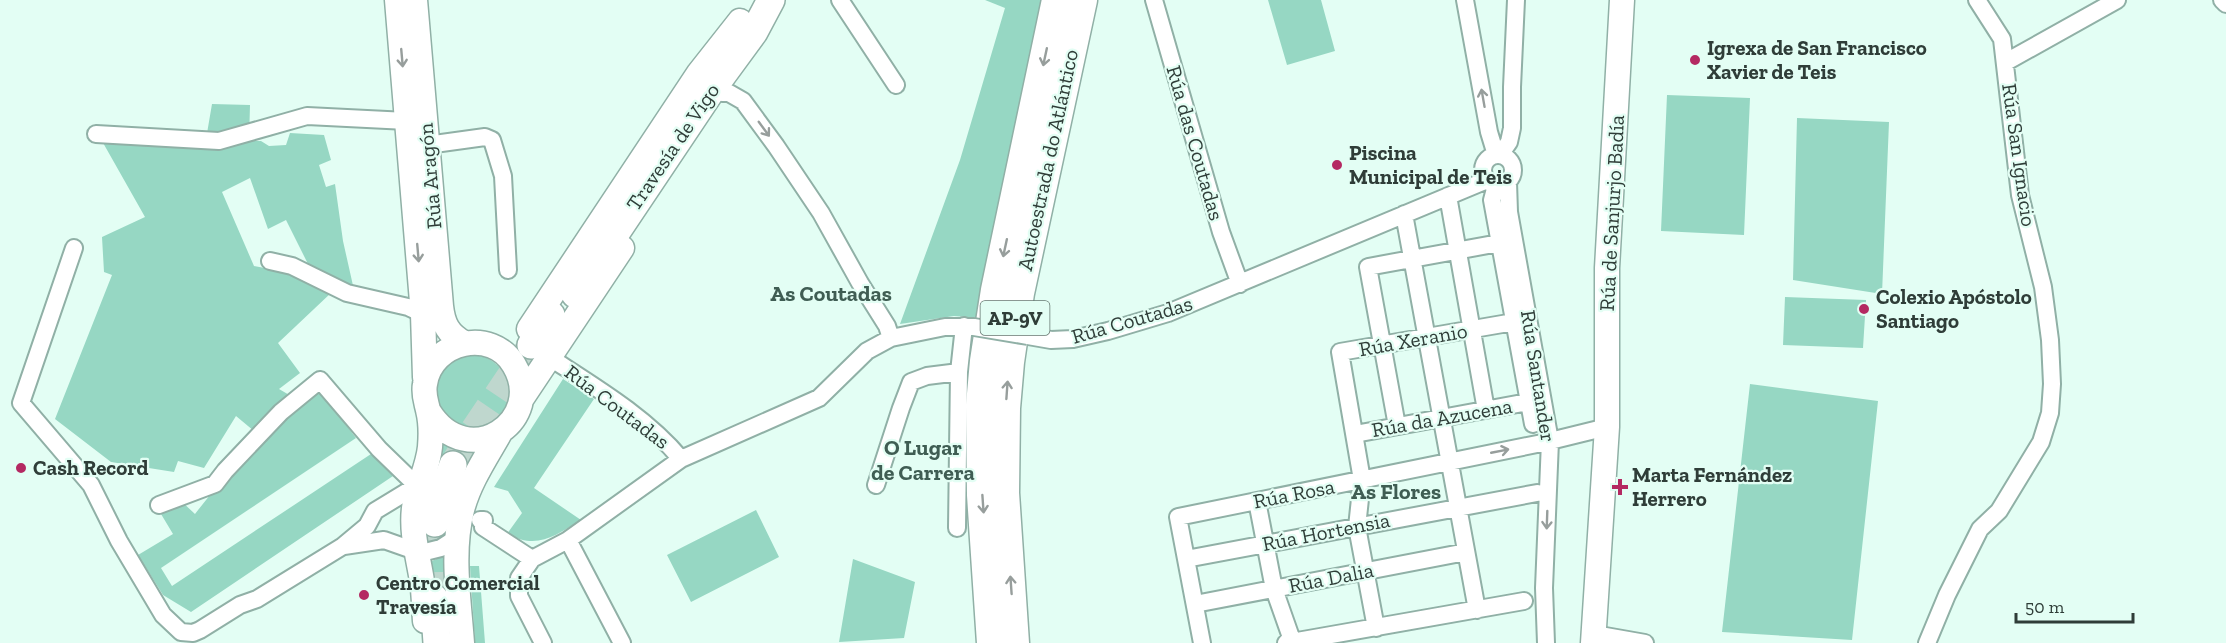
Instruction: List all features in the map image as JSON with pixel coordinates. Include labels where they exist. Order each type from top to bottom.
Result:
[{"type":"highway","name":"Autoestrada do Atlántico","points":[[992,643],[982,495],[981,405],[985,361],[996,290],[1058,0]]},
{"type":"highway","name":"Autoestrada do Atlántico","points":[[1014,643],[1004,493],[1005,408],[1009,362],[1019,293],[1082,0]]},
{"type":"main road","name":"Rúa Aragón","points":[[397,0],[426,353],[425,382]]},
{"type":"main road","name":"Rúa Aragón","points":[[415,0],[442,318],[450,334],[464,343]]},
{"type":"main road","name":"Travesía de Vigo","points":[[571,293],[748,17],[771,0]]},
{"type":"main road","name":"Rúa de Sanjurjo Badía","points":[[1594,639],[1607,427],[1607,268],[1622,0]]},
{"type":"main road","points":[[539,350],[662,188],[722,93],[748,17]]},
{"type":"main road","points":[[506,355],[518,345],[699,73],[748,17]]},
{"type":"main road","points":[[522,398],[519,374],[506,355],[486,344],[464,343],[450,348],[438,357],[429,369],[425,382],[424,397],[435,423],[446,432],[459,438],[474,440],[488,438],[501,431],[518,411],[539,350],[554,318]]},
{"type":"main road","points":[[427,643],[422,583],[416,552],[414,507],[430,449],[429,412]]},
{"type":"main road","points":[[446,526],[462,509],[468,492],[501,431]]},
{"type":"main road","points":[[457,465],[446,526],[458,580],[462,643]]},
{"type":"main road","points":[[437,643],[438,599],[446,643]]},
{"type":"street","points":[[840,0],[896,85]]},
{"type":"street","name":"Rúa das Coutadas","points":[[1154,0],[1221,232],[1240,284]]},
{"type":"street","points":[[1465,0],[1489,132],[1498,155],[1509,159],[1513,165],[1512,178],[1497,182],[1484,175],[1484,165],[1487,159],[1498,155],[1509,142],[1512,128],[1516,0]]},
{"type":"street","name":"Rúa San Ignacio","points":[[1927,643],[1947,595],[1980,529],[1999,511],[2041,442],[2050,413],[2052,384],[2050,340],[2043,287],[2020,195],[2002,39],[1977,0]]},
{"type":"street","points":[[2006,62],[2117,0]]},
{"type":"street","points":[[2222,0],[2226,4]]},
{"type":"street","points":[[722,93],[729,93],[743,101],[776,146],[821,213],[887,326],[891,338]]},
{"type":"street","points":[[96,134],[219,141],[307,116],[407,121]]},
{"type":"street","points":[[427,145],[485,137],[492,141],[503,176],[508,270]]},
{"type":"street","points":[[1497,182],[1491,200],[1533,424]]},
{"type":"street","name":"Rúa Coutadas","points":[[532,559],[568,540],[681,459],[819,398],[867,351],[891,338],[945,327],[969,326],[1063,340],[1087,337],[1168,313],[1448,196],[1497,182]]},
{"type":"street","name":"Rúa Santander","points":[[1497,182],[1509,212],[1550,441],[1544,588],[1546,643]]},
{"type":"street","points":[[1448,196],[1485,410]]},
{"type":"street","points":[[1404,214],[1477,610]]},
{"type":"street","points":[[1397,426],[1368,267],[1499,243]]},
{"type":"street","points":[[74,248],[21,403],[91,484],[119,541],[164,615],[181,632],[193,633],[200,630],[240,605],[257,599],[343,546],[367,526],[375,512],[420,483]]},
{"type":"street","points":[[270,261],[292,266],[347,293],[408,307],[423,314]]},
{"type":"street","name":"Rúa Xeranio","points":[[1376,628],[1357,527],[1362,480],[1340,352],[1514,322]]},
{"type":"street","points":[[957,528],[959,372],[969,326]]},
{"type":"street","name":"Rúa Coutadas","points":[[539,350],[640,419],[666,440],[681,459]]},
{"type":"street","points":[[876,485],[900,408],[911,382],[927,376],[959,372]]},
{"type":"street","points":[[159,505],[215,484],[281,412],[320,380],[379,449],[413,482],[420,483]]},
{"type":"street","name":"Rúa da Azucena","points":[[1355,434],[1528,402]]},
{"type":"street","points":[[1550,441],[1607,427]]},
{"type":"street","name":"Rúa Rosa","points":[[1186,559],[1178,517],[1550,441]]},
{"type":"street","name":"Rúa Hortensia","points":[[1186,559],[1537,493]]},
{"type":"street","points":[[1257,501],[1274,589],[1291,643],[1524,601]]},
{"type":"street","points":[[482,520],[483,528],[532,559],[519,578],[519,597],[543,643]]},
{"type":"street","points":[[343,546],[384,540],[416,552],[429,552],[441,548],[446,526]]},
{"type":"street","points":[[568,540],[622,643]]},
{"type":"street","name":"Rúa Dalia","points":[[1195,604],[1466,552]]},
{"type":"street","points":[[1186,559],[1202,643]]},
{"type":"street","points":[[1594,639],[1646,643]]},
{"type":"green space","points":[[985,0],[1043,0],[978,318],[954,316],[900,324],[960,160],[1005,8]]},
{"type":"green space","points":[[1268,0],[1321,0],[1335,51],[1287,65]]},
{"type":"green space","points":[[1667,95],[1750,98],[1744,235],[1661,231]]},
{"type":"green space","points":[[212,104],[250,105],[249,141],[261,141],[269,146],[286,145],[290,133],[324,135],[331,160],[319,165],[326,187],[335,184],[343,241],[354,290],[311,270],[286,220],[268,229],[250,178],[222,192],[254,266],[286,272],[332,292],[278,343],[300,373],[279,389],[291,396],[254,431],[236,416],[204,468],[178,461],[174,472],[111,462],[55,419],[112,275],[104,272],[102,237],[145,217],[102,141],[205,145]]},
{"type":"green space","points":[[1797,118],[1889,122],[1882,294],[1793,280]]},
{"type":"green space","points":[[1785,297],[1866,300],[1863,348],[1783,345]]},
{"type":"green space","points":[[472,355],[486,358],[498,366],[506,378],[509,392],[506,406],[498,418],[486,426],[472,429],[458,426],[446,418],[438,406],[435,392],[438,378],[446,366],[458,358]]},
{"type":"green space","points":[[563,379],[594,399],[534,488],[581,520],[546,539],[528,541],[518,539],[507,534],[522,513],[508,491],[494,487]]},
{"type":"green space","points":[[1750,384],[1878,401],[1852,640],[1722,632]]},
{"type":"green space","points":[[318,388],[356,438],[161,568],[172,586],[371,454],[393,476],[191,612],[163,595],[138,555],[173,534],[158,509],[180,500],[195,514],[253,448]]},
{"type":"green space","points":[[438,436],[480,447],[470,465],[453,455],[429,523],[426,540],[422,533]]},
{"type":"green space","points":[[756,510],[779,557],[691,602],[667,555]]},
{"type":"green space","points":[[449,553],[449,576],[426,579],[430,562]]},
{"type":"green space","points":[[853,559],[915,582],[904,638],[839,642]]},
{"type":"green space","points":[[470,566],[479,566],[485,643],[475,643]]},
{"type":"tunnel","points":[[453,465],[527,351]]},
{"type":"tunnel","points":[[442,599],[441,538],[444,520]]},
{"type":"place","name":"Igrexa de San Francisco Xavier de Teis","points":[[1695,60]]},
{"type":"place","name":"Piscina Municipal de Teis","points":[[1337,165]]},
{"type":"place","name":"Colexio Apóstolo Santiago","points":[[1864,309]]},
{"type":"place","name":"Cash Record","points":[[21,468]]},
{"type":"place","name":"Marta Fernández Herrero","points":[[1620,487]]},
{"type":"place","name":"Centro Comercial Travesía","points":[[364,595]]},
{"type":"district","name":"As Coutadas","points":[[831,293]]},
{"type":"district","name":"O Lugar de Carrera","points":[[923,460]]},
{"type":"district","name":"As Flores","points":[[1396,491]]}]
